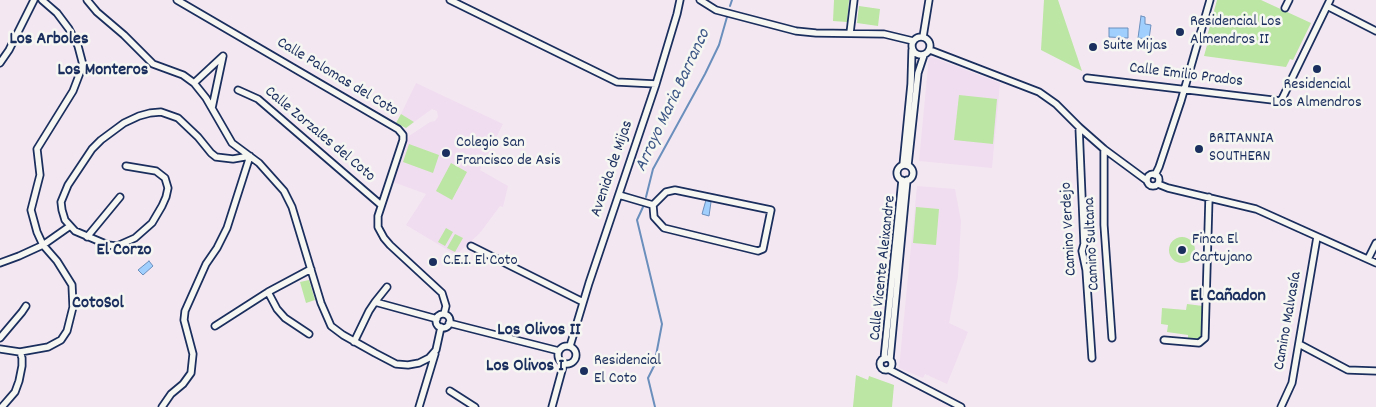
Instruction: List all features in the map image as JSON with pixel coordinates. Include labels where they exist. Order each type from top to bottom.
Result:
[{"type":"street","points":[[0,63],[9,50],[34,0]]},
{"type":"street","points":[[0,349],[20,352],[48,347],[61,340],[67,331],[73,307],[72,285],[57,261],[43,245],[31,210],[40,175],[38,149],[73,91],[84,65],[78,46],[69,29],[57,13],[42,0]]},
{"type":"street","points":[[87,0],[96,12],[124,35],[154,64],[183,75],[194,83],[212,108],[232,143],[259,163],[284,192],[292,207],[321,303],[331,326],[354,342],[396,364],[420,364],[436,350]]},
{"type":"street","name":"Calle Palomas del Coto","points":[[177,0],[398,129],[403,135],[403,140],[381,205],[378,227],[390,245],[442,293],[446,306],[444,314]]},
{"type":"street","points":[[450,0],[617,82],[656,84]]},
{"type":"street","name":"Avenida de Mijas","points":[[570,346],[582,302],[656,84],[678,14],[680,0]]},
{"type":"street","points":[[700,0],[716,10],[796,32],[884,34],[913,41]]},
{"type":"street","points":[[850,33],[854,0]]},
{"type":"street","points":[[923,37],[929,0]]},
{"type":"street","points":[[1155,175],[1184,91],[1210,0]]},
{"type":"street","points":[[1285,8],[1289,0]]},
{"type":"street","points":[[1328,3],[1376,31]]},
{"type":"street","name":"Calle Emilio Prados","points":[[1087,78],[1281,101],[1328,3]]},
{"type":"street","points":[[905,165],[913,41],[917,37],[923,37],[930,43],[930,50]]},
{"type":"street","points":[[912,50],[919,55],[924,55],[930,50]]},
{"type":"street","points":[[930,50],[1039,92],[1056,104],[1104,149],[1146,180],[1150,186],[1158,184],[1256,209],[1376,263]]},
{"type":"street","name":"Calle Vicente Aleixandre","points":[[905,165],[918,74],[924,55]]},
{"type":"street","points":[[194,83],[223,56],[212,108]]},
{"type":"street","name":"Calle Zorzales del Coto","points":[[238,90],[258,99],[381,205]]},
{"type":"street","points":[[126,166],[156,171],[166,178],[168,188],[152,223],[135,238],[117,246],[108,245],[75,231],[65,220],[61,202],[68,185],[92,149],[101,140],[124,123],[139,116],[150,112],[160,112],[178,118],[216,157],[233,159],[250,156]]},
{"type":"street","name":"Camino Verdejo","points":[[1079,127],[1084,244],[1082,251],[1086,270],[1092,358]]},
{"type":"street","name":"Camino Sultana","points":[[1104,149],[1104,225],[1112,338]]},
{"type":"street","points":[[162,407],[171,394],[184,384],[191,373],[193,354],[184,320],[185,311],[206,264],[227,228],[250,156]]},
{"type":"street","name":"Calle Vicente Aleixandre","points":[[905,165],[912,169],[913,175],[904,180],[898,177],[897,172],[899,167],[905,165]]},
{"type":"street","points":[[1146,180],[1149,175],[1155,175]]},
{"type":"street","points":[[1155,175],[1158,178],[1158,184]]},
{"type":"street","name":"Calle Vicente Aleixandre","points":[[887,359],[904,180]]},
{"type":"street","points":[[675,190],[771,210],[763,249],[758,251],[664,228],[654,217],[653,206],[666,192],[675,190]]},
{"type":"street","points":[[619,195],[653,206]]},
{"type":"street","points":[[87,237],[120,197]]},
{"type":"street","points":[[1164,340],[1200,343],[1205,338],[1209,197]]},
{"type":"street","points":[[0,263],[43,245],[70,226]]},
{"type":"street","name":"Camino Malvasía","points":[[1281,407],[1292,383],[1317,237]]},
{"type":"street","points":[[1368,259],[1376,243]]},
{"type":"street","points":[[471,246],[582,302]]},
{"type":"street","points":[[215,326],[268,292],[311,269]]},
{"type":"street","points":[[354,342],[375,302],[386,287]]},
{"type":"street","points":[[268,292],[284,318],[308,334]]},
{"type":"street","points":[[375,302],[436,319]]},
{"type":"street","points":[[0,338],[26,306]]},
{"type":"street","points":[[436,319],[444,314],[448,317],[449,323]]},
{"type":"street","points":[[436,319],[441,327]]},
{"type":"street","points":[[441,327],[447,326],[449,323]]},
{"type":"street","points":[[449,323],[559,352]]},
{"type":"street","points":[[419,407],[441,327]]},
{"type":"street","points":[[1299,344],[1348,370],[1373,371],[1376,376]]},
{"type":"street","points":[[564,346],[570,346],[576,356],[570,363],[564,363],[559,359],[559,352],[564,346]]},
{"type":"street","points":[[2,407],[15,392],[19,381],[22,366],[20,352]]},
{"type":"street","points":[[890,370],[893,364],[887,359],[880,363],[881,367],[886,370],[890,370],[961,407]]},
{"type":"street","points":[[552,407],[564,363]]},
{"type":"street","points":[[450,391],[475,407]]},
{"type":"shaded area","points":[[929,56],[1000,83],[992,168],[919,161]]},
{"type":"shaded area","name":"Colegio San Francisco de Asis","points":[[416,83],[503,124],[480,170],[508,186],[503,207],[500,206],[480,233],[456,255],[406,225],[426,194],[393,182],[409,136],[430,122],[435,121],[438,117],[437,111],[432,109],[414,122],[401,114]]},
{"type":"shaded area","points":[[917,186],[955,189],[961,221],[958,277],[949,323],[968,332],[947,384],[925,374],[923,378],[899,368]]},
{"type":"green space","points":[[834,0],[849,0],[847,22],[833,21]]},
{"type":"green space","points":[[1044,0],[1058,0],[1082,71],[1041,50]]},
{"type":"green space","points":[[1217,0],[1261,0],[1311,23],[1293,60],[1290,59],[1286,67],[1204,56],[1207,45],[1205,44]]},
{"type":"green space","points":[[859,6],[880,9],[878,26],[857,23]]},
{"type":"green space","points":[[959,95],[997,99],[993,144],[954,140]]},
{"type":"green space","points":[[401,114],[414,122],[406,128],[396,123]]},
{"type":"green space","points":[[409,144],[439,155],[433,173],[403,162]]},
{"type":"green space","points":[[451,163],[467,172],[452,200],[436,191]]},
{"type":"green space","points":[[916,207],[939,209],[936,245],[913,243]]},
{"type":"green space","points":[[446,228],[453,232],[445,246],[438,242]]},
{"type":"green space","points":[[455,234],[463,238],[455,252],[447,248]]},
{"type":"green space","name":"Finca El Cartujano","points":[[1182,237],[1191,241],[1195,250],[1191,259],[1182,263],[1173,259],[1169,250],[1173,241]]},
{"type":"green space","points":[[309,280],[315,300],[306,303],[300,282]]},
{"type":"green space","points":[[1187,304],[1203,306],[1202,337],[1199,341],[1188,340],[1188,335],[1167,332],[1168,325],[1161,324],[1162,308],[1186,310]]},
{"type":"green space","points":[[856,375],[868,380],[869,376],[894,385],[892,407],[853,407]]},
{"type":"water","points":[[1141,16],[1145,17],[1145,24],[1151,25],[1149,39],[1138,38]]},
{"type":"water","points":[[1109,28],[1128,28],[1128,38],[1109,37]]},
{"type":"water","points":[[706,200],[711,202],[709,216],[702,214]]},
{"type":"water","points":[[149,261],[153,266],[143,275],[138,270]]},
{"type":"waterway","name":"Arroyo Maria Barranco","points":[[730,6],[732,0]]},
{"type":"waterway","name":"Arroyo Maria Barranco","points":[[646,197],[653,169],[705,74],[719,45],[727,17]]},
{"type":"waterway","name":"Arroyo Maria Barranco","points":[[643,207],[637,220],[662,324],[654,366],[648,378],[655,407]]},
{"type":"place","name":"Residencial Los Almendros II","points":[[1180,32]]},
{"type":"place","name":"Suite Mijas","points":[[1093,47]]},
{"type":"place","name":"Residencial Los Almendros","points":[[1317,69]]},
{"type":"place","name":"BRITANNIA SOUTHERN","points":[[1199,149]]},
{"type":"place","name":"Colegio San Francisco de Asis","points":[[446,153]]},
{"type":"place","name":"Finca El Cartujano","points":[[1182,250]]},
{"type":"place","name":"C.E.I. El Coto","points":[[433,262]]},
{"type":"place","name":"Residencial El Coto","points":[[584,371]]},
{"type":"district","name":"Los Arboles","points":[[49,41]]},
{"type":"district","name":"Los Monteros","points":[[103,72]]},
{"type":"district","name":"El Corzo","points":[[124,252]]},
{"type":"district","name":"El Cañadon","points":[[1228,298]]},
{"type":"district","name":"CotoSol","points":[[98,305]]},
{"type":"district","name":"Los Olivos II","points":[[539,332]]},
{"type":"district","name":"Los Olivos I","points":[[525,368]]}]
